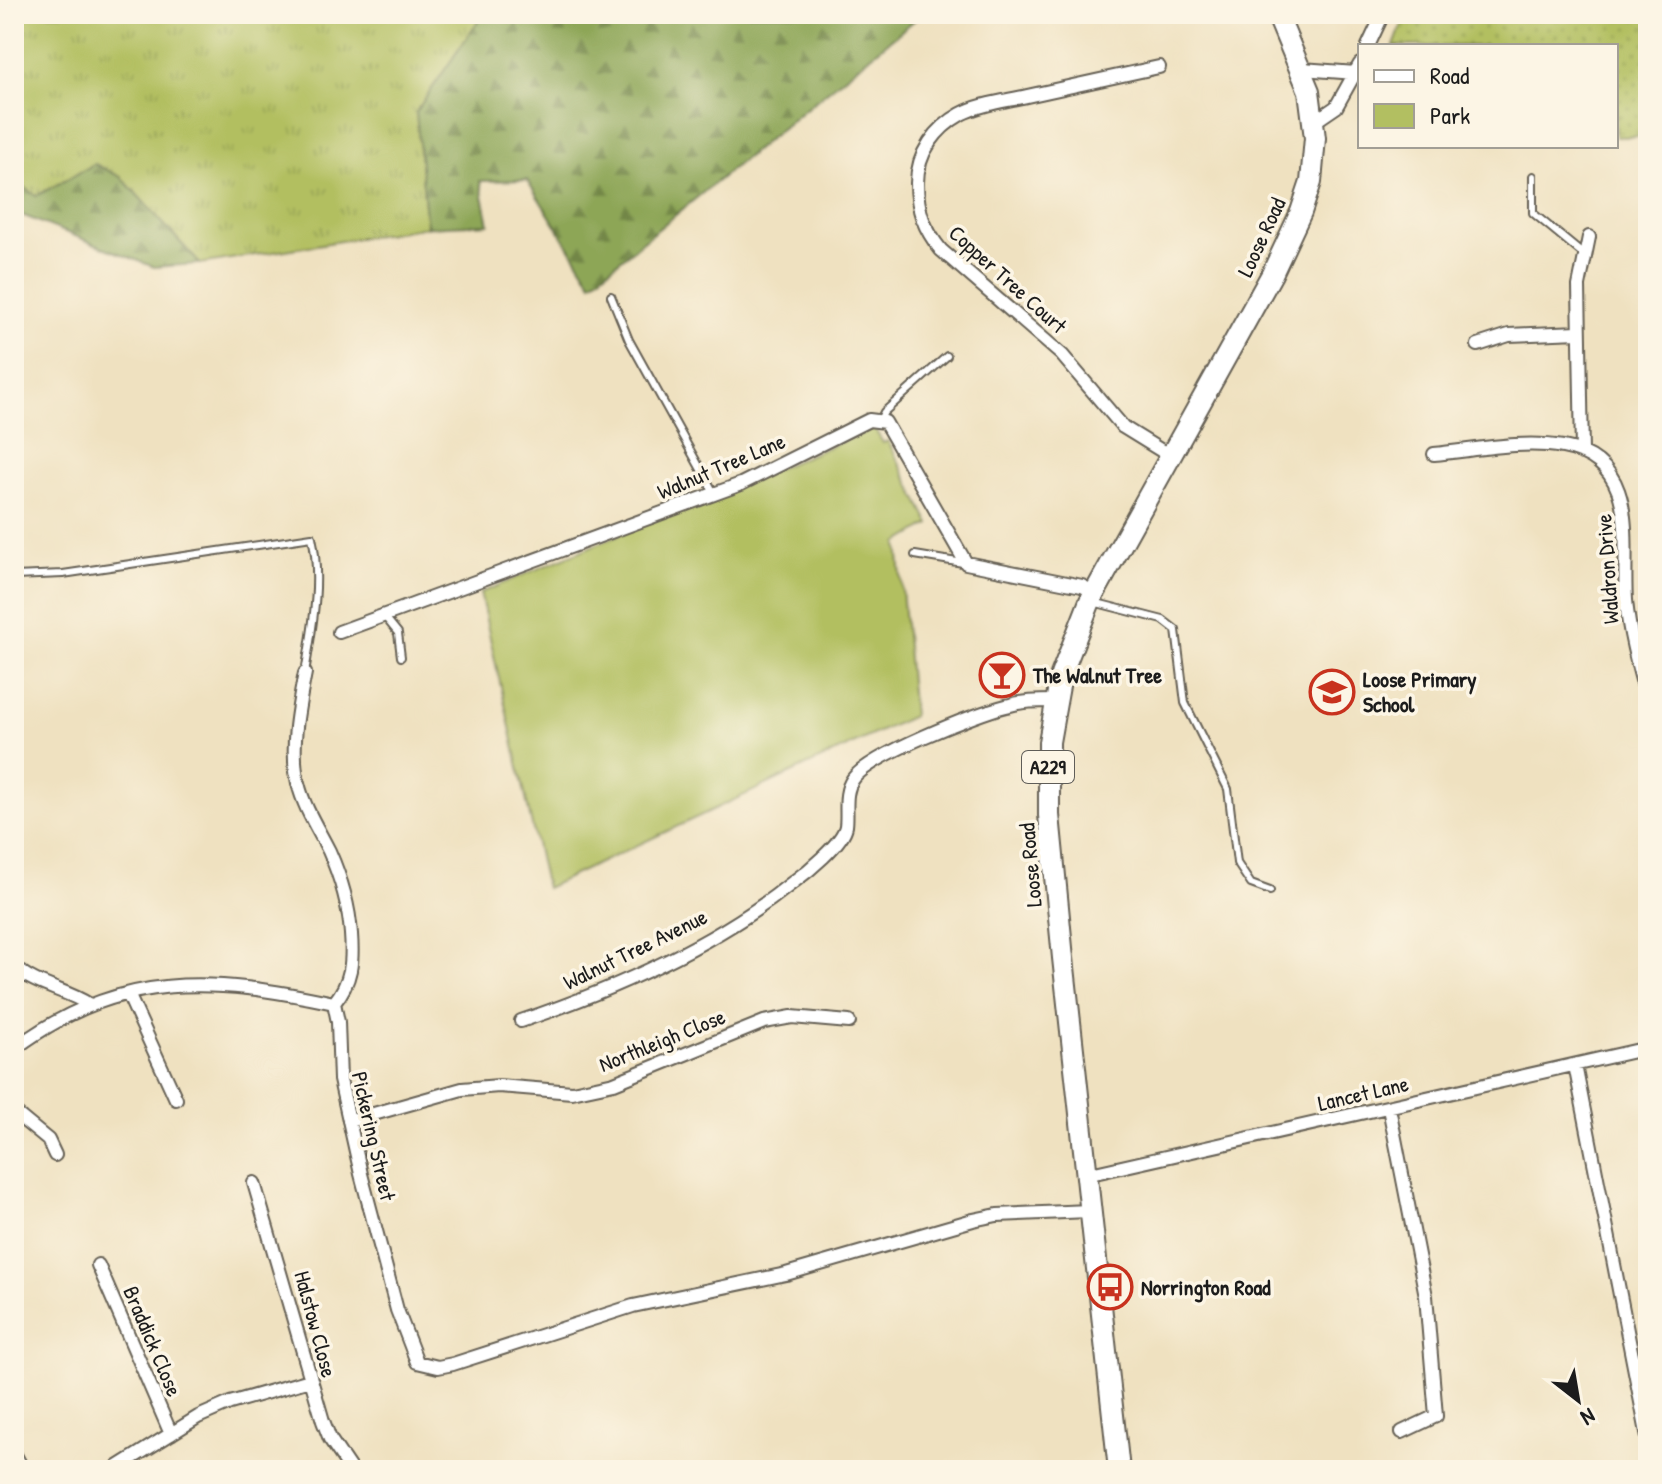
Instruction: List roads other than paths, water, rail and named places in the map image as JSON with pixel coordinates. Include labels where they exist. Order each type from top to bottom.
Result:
[{"type":"highway","name":"A229","points":[[1277,14],[1302,69],[1314,122]]},
{"type":"highway","name":"Loose Road","points":[[1119,1470],[1049,815],[1049,742],[1065,661],[1092,596],[1272,274],[1301,212],[1314,168],[1314,122]]},
{"type":"street","points":[[1369,44],[1383,14]]},
{"type":"street","name":"Copper Tree Court","points":[[1159,67],[1003,102],[960,115],[938,131],[925,150],[918,166],[917,191],[926,230],[941,250],[1062,355],[1123,427],[1170,456]]},
{"type":"street","points":[[1302,69],[1358,68]]},
{"type":"street","points":[[1314,122],[1336,107],[1358,68]]},
{"type":"street","points":[[1434,454],[1544,446],[1582,453],[1578,332],[1584,255],[1589,237]]},
{"type":"street","points":[[1478,345],[1509,335],[1578,332]]},
{"type":"street","name":"Walnut Tree Lane","points":[[339,632],[741,484],[869,420],[880,420]]},
{"type":"street","points":[[880,420],[889,426],[902,447],[966,563],[1082,586],[1092,596]]},
{"type":"street","name":"Waldron Drive","points":[[1582,453],[1605,471],[1623,503],[1626,603],[1648,702]]},
{"type":"street","points":[[14,1049],[90,1005],[157,987],[222,983],[334,1003],[346,988],[353,954],[350,911],[338,873],[298,781],[295,729],[305,673]]},
{"type":"street","name":"Walnut Tree Avenue","points":[[521,1021],[581,999],[689,950],[789,886],[842,836],[849,788],[855,776],[876,761],[1002,707],[1055,701]]},
{"type":"street","points":[[14,966],[23,976],[69,991],[90,1005]]},
{"type":"street","points":[[129,996],[176,1099]]},
{"type":"street","name":"Pickering Street","points":[[334,1003],[338,1022],[340,1080],[397,1310],[413,1357],[428,1366],[453,1364],[633,1306],[786,1274],[985,1218],[1089,1211]]},
{"type":"street","name":"Northleigh Close","points":[[349,1121],[479,1087],[557,1092],[600,1087],[655,1069],[764,1022],[792,1017],[849,1022]]},
{"type":"street","name":"Lancet Lane","points":[[1086,1175],[1648,1048]]},
{"type":"street","points":[[1575,1065],[1642,1376],[1648,1438]]},
{"type":"street","points":[[1389,1108],[1426,1296],[1436,1416],[1402,1432]]},
{"type":"street","points":[[14,1112],[48,1140],[55,1155]]},
{"type":"street","name":"Halstow Close","points":[[254,1183],[310,1380],[330,1439],[351,1470]]},
{"type":"street","name":"Braddick Close","points":[[98,1265],[171,1434]]},
{"type":"street","points":[[113,1470],[171,1434],[230,1403],[310,1380]]},
{"type":"street","points":[[14,1453],[23,1470]]},
{"type":"lane","points":[[1533,176],[1533,213],[1584,255]]},
{"type":"lane","points":[[611,296],[629,340],[714,493]]},
{"type":"lane","points":[[880,420],[884,412],[947,356]]},
{"type":"lane","points":[[14,576],[63,574],[312,537],[316,571],[305,673]]},
{"type":"lane","points":[[915,555],[966,563]]},
{"type":"lane","points":[[1092,596],[1163,620],[1176,630],[1185,703],[1228,789],[1237,863],[1251,884],[1270,891]]},
{"type":"lane","points":[[385,617],[398,633],[401,657]]},
{"type":"place","name":"The Walnut Tree","points":[[1002,675]]},
{"type":"place","name":"Loose Primary School","points":[[1332,692]]},
{"type":"place","name":"Norrington Road","points":[[1110,1287]]}]
